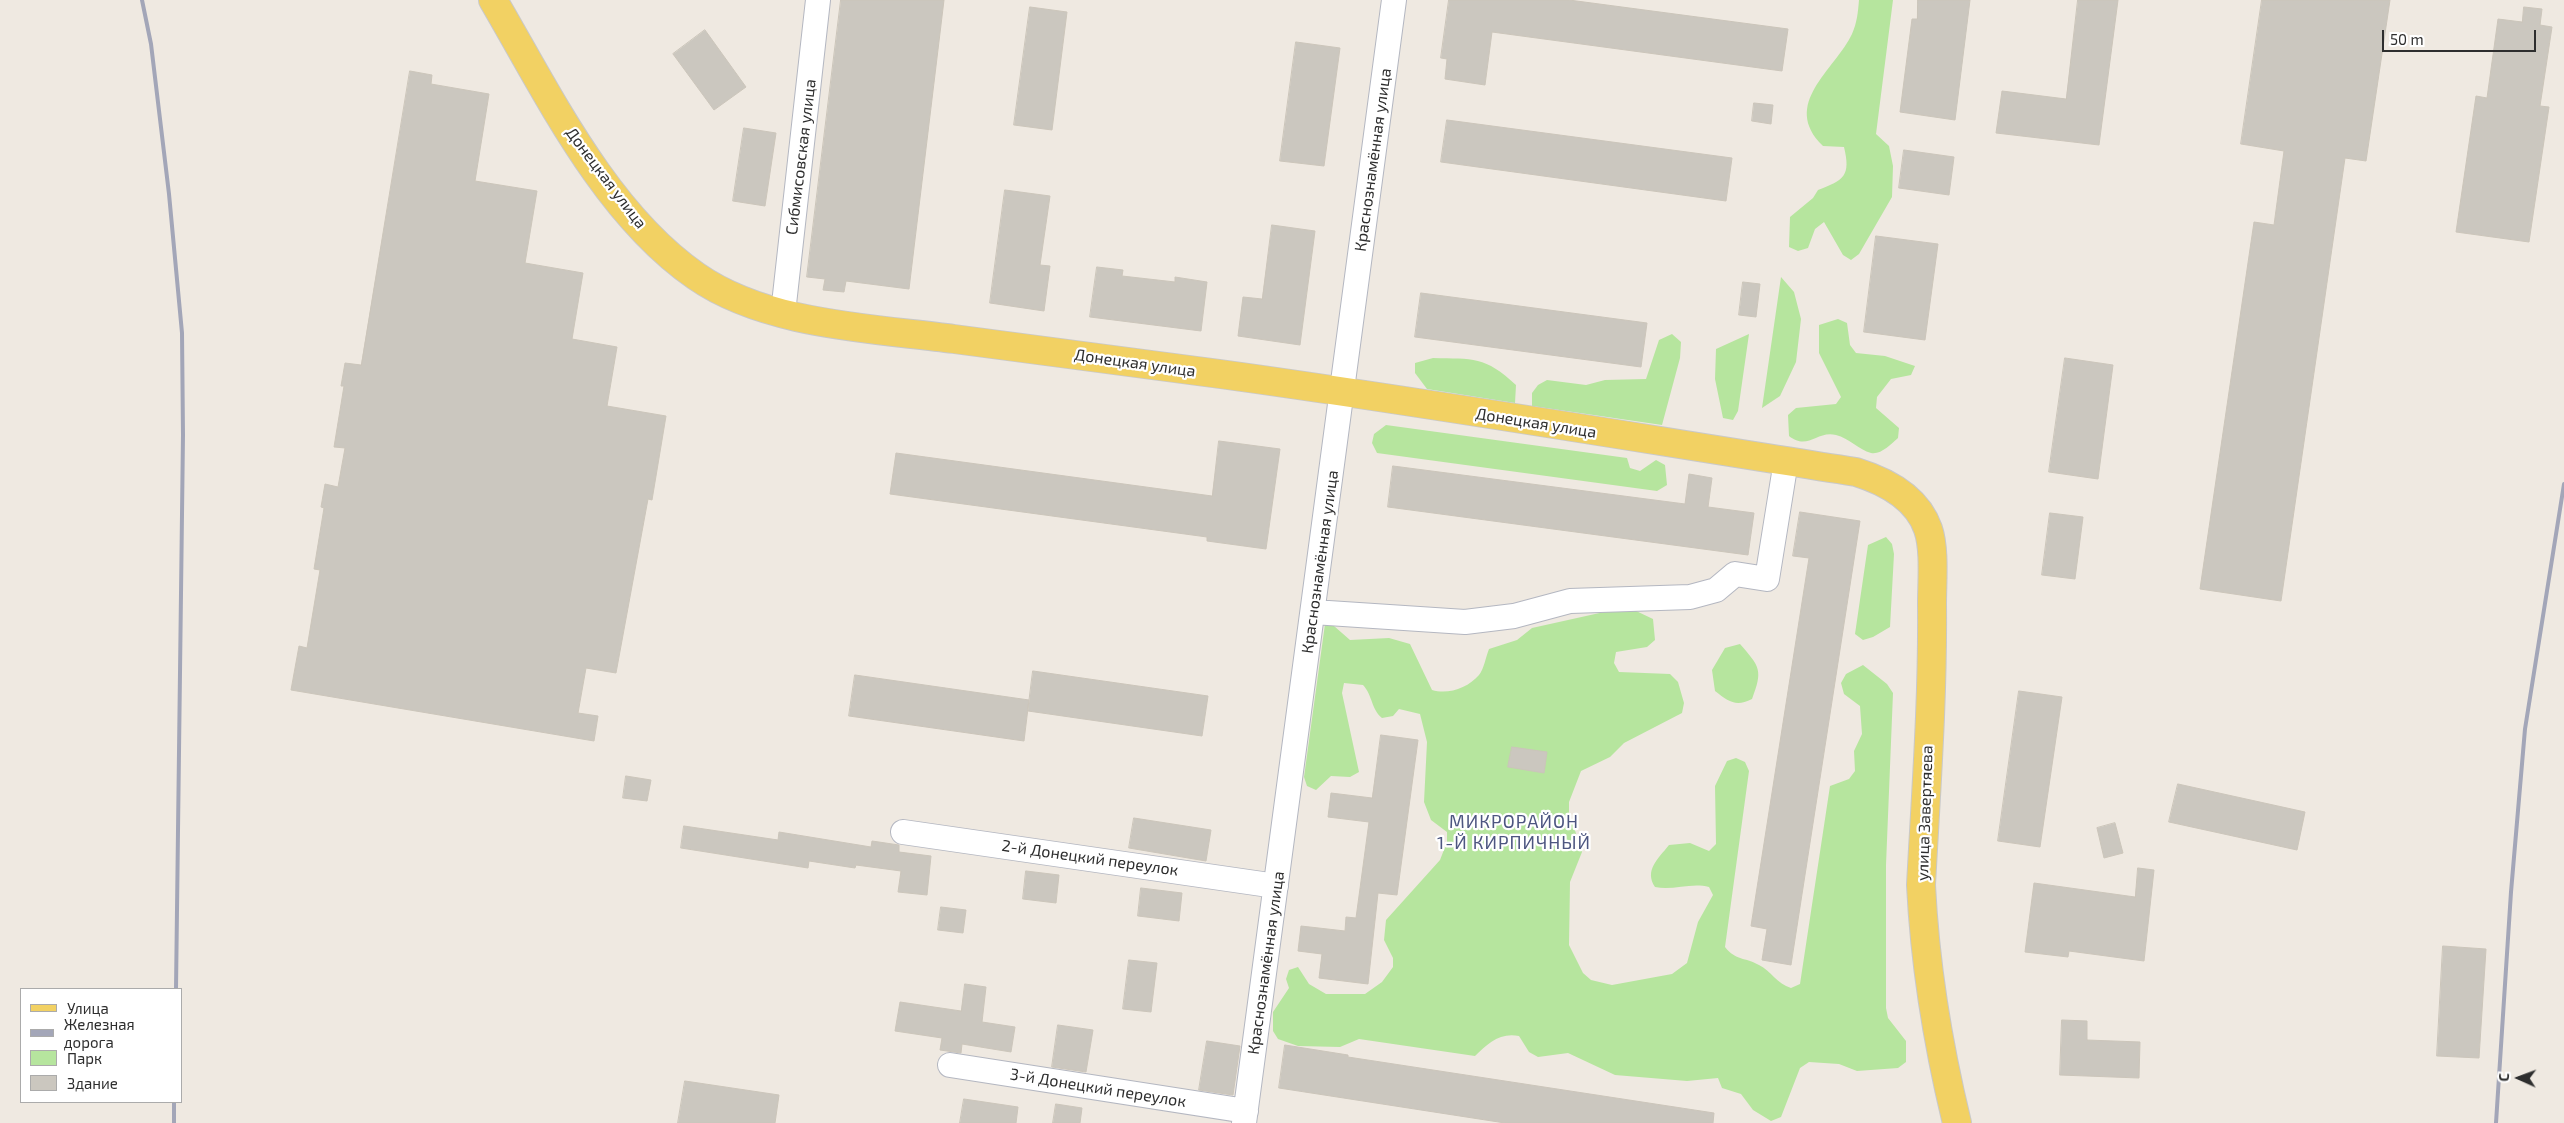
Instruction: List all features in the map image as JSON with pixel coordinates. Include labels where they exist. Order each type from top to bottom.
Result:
[{"type":"main road","name":"Донецкая улица","points":[[493,0],[569,130],[624,209],[657,244],[697,277],[739,299],[783,313],[852,325],[1342,393],[1856,472],[1877,478],[1892,486],[1914,504]]},
{"type":"main road","name":"улица Завертяева","points":[[1914,504],[1928,529],[1932,562],[1933,632],[1921,885],[1923,926],[1933,1010],[1957,1123]]},
{"type":"street","name":"Сибмисовская улица","points":[[783,313],[818,0]]},
{"type":"street","name":"Краснознамённая улица","points":[[1245,1117],[1394,0]]},
{"type":"street","points":[[1313,612],[1465,622],[1514,616],[1570,601],[1690,597],[1716,590],[1735,574],[1767,579],[1786,461]]},
{"type":"street","name":"2-й Донецкий переулок","points":[[903,832],[1276,886]]},
{"type":"street","name":"3-й Донецкий переулок","points":[[950,1065],[1245,1117]]},
{"type":"green space","points":[[1859,0],[1893,0],[1876,134],[1889,146],[1893,166],[1892,197],[1859,254],[1851,260],[1843,255],[1824,222],[1815,229],[1808,248],[1798,251],[1789,247],[1790,217],[1813,198],[1818,190],[1839,180],[1846,171],[1844,147],[1823,146],[1811,131],[1807,116],[1809,102],[1815,88],[1852,34],[1858,13]]},
{"type":"green space","points":[[1781,277],[1794,292],[1801,319],[1796,362],[1780,396],[1762,408]]},
{"type":"green space","points":[[1838,319],[1847,323],[1850,345],[1856,353],[1885,356],[1915,366],[1911,375],[1891,379],[1877,397],[1876,408],[1899,428],[1898,438],[1886,448],[1875,453],[1871,453],[1836,435],[1823,435],[1807,441],[1796,440],[1789,436],[1788,415],[1796,408],[1836,404],[1841,397],[1819,353],[1819,325]]},
{"type":"green space","points":[[1672,334],[1681,342],[1680,358],[1662,425],[1532,406],[1532,393],[1538,385],[1547,380],[1586,385],[1605,380],[1646,379],[1659,340]]},
{"type":"green space","points":[[1749,334],[1738,411],[1733,420],[1723,418],[1715,379],[1716,349]]},
{"type":"green space","points":[[1433,358],[1469,359],[1487,364],[1516,385],[1515,403],[1427,389],[1415,373],[1415,363]]},
{"type":"green space","points":[[1386,425],[1627,458],[1630,468],[1640,471],[1656,460],[1665,465],[1667,485],[1657,491],[1377,453],[1372,443],[1374,434]]},
{"type":"green space","points":[[1886,537],[1892,544],[1894,554],[1890,627],[1873,637],[1863,640],[1855,634],[1868,545]]},
{"type":"green space","points":[[1613,610],[1634,610],[1653,619],[1655,640],[1647,647],[1616,652],[1614,663],[1619,672],[1670,674],[1678,682],[1684,703],[1682,713],[1624,743],[1610,757],[1581,771],[1569,802],[1569,812],[1582,852],[1570,882],[1569,945],[1583,973],[1591,980],[1612,985],[1672,974],[1687,963],[1698,922],[1713,895],[1709,887],[1702,886],[1655,887],[1652,881],[1652,870],[1669,845],[1690,843],[1709,851],[1716,844],[1715,786],[1727,761],[1736,758],[1745,762],[1749,771],[1725,947],[1733,955],[1763,968],[1786,986],[1791,988],[1800,984],[1830,786],[1849,779],[1855,771],[1854,751],[1862,734],[1860,706],[1844,694],[1841,683],[1846,674],[1863,665],[1887,684],[1893,693],[1886,865],[1886,1008],[1888,1018],[1906,1041],[1906,1062],[1898,1068],[1857,1071],[1839,1064],[1809,1062],[1800,1068],[1781,1117],[1771,1121],[1753,1110],[1741,1094],[1722,1088],[1718,1078],[1687,1081],[1615,1075],[1568,1053],[1538,1057],[1529,1052],[1519,1036],[1500,1037],[1489,1043],[1475,1056],[1359,1039],[1340,1047],[1298,1046],[1278,1039],[1273,1031],[1273,1012],[1289,988],[1286,979],[1289,970],[1298,967],[1309,984],[1326,994],[1365,994],[1382,982],[1393,967],[1393,958],[1384,940],[1386,920],[1440,860],[1447,842],[1447,832],[1431,820],[1424,802],[1427,742],[1420,714],[1399,709],[1393,716],[1382,718],[1376,711],[1363,685],[1344,683],[1342,693],[1359,772],[1350,777],[1331,776],[1316,790],[1307,786],[1304,777],[1325,624],[1334,626],[1350,640],[1389,638],[1410,644],[1432,690],[1445,692],[1464,687],[1474,680],[1482,669],[1489,649],[1517,640],[1532,628]]},
{"type":"green space","points":[[1740,644],[1752,658],[1758,669],[1758,681],[1752,699],[1737,703],[1724,698],[1715,691],[1712,670],[1725,648]]},
{"type":"building","points":[[841,0],[944,0],[909,289],[846,281],[844,292],[823,290],[825,279],[807,277]]},
{"type":"building","points":[[1449,0],[1569,0],[1788,29],[1782,71],[1492,32],[1485,85],[1445,79],[1447,59],[1441,58]]},
{"type":"building","points":[[1918,0],[1970,0],[1955,120],[1900,112],[1912,19],[1917,19]]},
{"type":"building","points":[[2078,0],[2118,0],[2099,145],[1996,133],[2002,91],[2066,99]]},
{"type":"building","points":[[2262,0],[2390,0],[2366,161],[2345,158],[2281,601],[2200,589],[2254,222],[2274,225],[2284,151],[2241,144]]},
{"type":"building","points":[[1030,7],[1067,12],[1052,130],[1014,125]]},
{"type":"building","points":[[2524,7],[2542,9],[2540,25],[2552,27],[2540,106],[2549,107],[2529,242],[2456,232],[2476,96],[2487,98],[2498,19],[2522,22]]},
{"type":"building","points":[[705,30],[746,87],[714,110],[673,54]]},
{"type":"building","points":[[1296,42],[1340,48],[1324,166],[1280,161]]},
{"type":"building","points":[[410,71],[432,75],[431,84],[489,94],[475,181],[537,191],[525,263],[583,273],[572,339],[617,347],[607,406],[666,416],[652,500],[648,499],[616,673],[586,668],[578,713],[598,716],[594,741],[291,690],[299,646],[307,648],[320,570],[314,569],[324,508],[321,507],[325,484],[338,487],[345,448],[334,447],[344,386],[341,386],[345,363],[361,365]]},
{"type":"building","points":[[1754,103],[1773,105],[1771,124],[1752,121]]},
{"type":"building","points":[[1447,120],[1732,158],[1726,201],[1441,162]]},
{"type":"building","points":[[744,128],[776,133],[765,206],[733,201]]},
{"type":"building","points":[[1904,150],[1954,157],[1949,195],[1899,188]]},
{"type":"building","points":[[1005,190],[1050,196],[1040,265],[1050,266],[1044,311],[990,303]]},
{"type":"building","points":[[1272,225],[1315,231],[1300,345],[1238,336],[1243,297],[1262,299]]},
{"type":"building","points":[[1876,236],[1938,244],[1925,340],[1864,332]]},
{"type":"building","points":[[1097,267],[1123,270],[1122,276],[1175,282],[1175,277],[1207,282],[1201,331],[1090,317]]},
{"type":"building","points":[[1743,282],[1760,284],[1756,317],[1739,315]]},
{"type":"building","points":[[1421,293],[1647,323],[1641,367],[1415,337]]},
{"type":"building","points":[[2065,358],[2113,365],[2098,479],[2049,472]]},
{"type":"building","points":[[1219,441],[1280,449],[1266,549],[1207,541],[1207,537],[890,494],[896,453],[1212,496]]},
{"type":"building","points":[[1393,466],[1685,504],[1689,474],[1712,478],[1708,507],[1754,513],[1748,555],[1388,507]]},
{"type":"building","points":[[1800,512],[1860,521],[1791,965],[1762,960],[1767,929],[1751,926],[1809,558],[1793,556]]},
{"type":"building","points":[[2050,513],[2083,517],[2075,579],[2042,575]]},
{"type":"building","points":[[1033,671],[1208,696],[1202,736],[1028,711]]},
{"type":"building","points":[[855,675],[1029,700],[1024,741],[849,716]]},
{"type":"building","points":[[2019,691],[2062,697],[2040,847],[1998,841]]},
{"type":"building","points":[[1381,735],[1418,740],[1397,895],[1378,893],[1368,984],[1319,978],[1322,954],[1298,951],[1301,926],[1345,931],[1346,917],[1356,918],[1369,822],[1328,817],[1331,793],[1372,798]]},
{"type":"building","points":[[1512,747],[1547,752],[1544,773],[1508,767]]},
{"type":"building","points":[[626,776],[651,780],[647,801],[623,798]]},
{"type":"building","points":[[2178,784],[2305,812],[2297,850],[2169,822]]},
{"type":"building","points":[[1134,818],[1211,830],[1206,861],[1129,848]]},
{"type":"building","points":[[2115,823],[2123,853],[2104,858],[2097,828]]},
{"type":"building","points":[[684,826],[778,840],[779,832],[871,847],[872,841],[899,845],[899,852],[931,856],[927,895],[898,892],[901,871],[856,865],[855,868],[809,861],[808,868],[681,848]]},
{"type":"building","points":[[2138,868],[2154,870],[2144,961],[2069,951],[2068,957],[2025,952],[2034,883],[2135,897]]},
{"type":"building","points":[[1026,871],[1059,875],[1056,903],[1023,899]]},
{"type":"building","points":[[1141,888],[1182,893],[1179,921],[1138,916]]},
{"type":"building","points":[[941,907],[966,910],[963,933],[938,930]]},
{"type":"building","points":[[2443,946],[2486,949],[2479,1058],[2437,1056]]},
{"type":"building","points":[[1129,960],[1157,963],[1151,1012],[1123,1009]]},
{"type":"building","points":[[965,984],[986,987],[982,1022],[1015,1027],[1011,1052],[962,1044],[961,1053],[940,1050],[942,1038],[895,1031],[900,1002],[961,1011]]},
{"type":"building","points":[[2062,1020],[2087,1021],[2087,1040],[2140,1042],[2139,1078],[2060,1075]]},
{"type":"building","points":[[1058,1025],[1093,1030],[1086,1072],[1052,1067]]},
{"type":"building","points":[[1207,1041],[1240,1046],[1233,1095],[1199,1090]]},
{"type":"building","points":[[1285,1045],[1348,1055],[1348,1057],[1714,1113],[1713,1123],[1505,1123],[1279,1088]]},
{"type":"building","points":[[685,1081],[779,1095],[775,1123],[678,1123]]},
{"type":"building","points":[[964,1099],[1018,1107],[1016,1123],[960,1123]]},
{"type":"building","points":[[1056,1104],[1082,1108],[1080,1123],[1053,1123]]},
{"type":"railway","points":[[142,0],[151,44],[169,194],[182,333],[183,435],[176,988]]},
{"type":"railway","points":[[2496,1123],[2511,892],[2525,729],[2564,484]]},
{"type":"railway","points":[[174,1103],[174,1123]]},
{"type":"district","name":"МИКРОРАЙОН 1-Й КИРПИЧНЫЙ","points":[[1514,832]]}]
